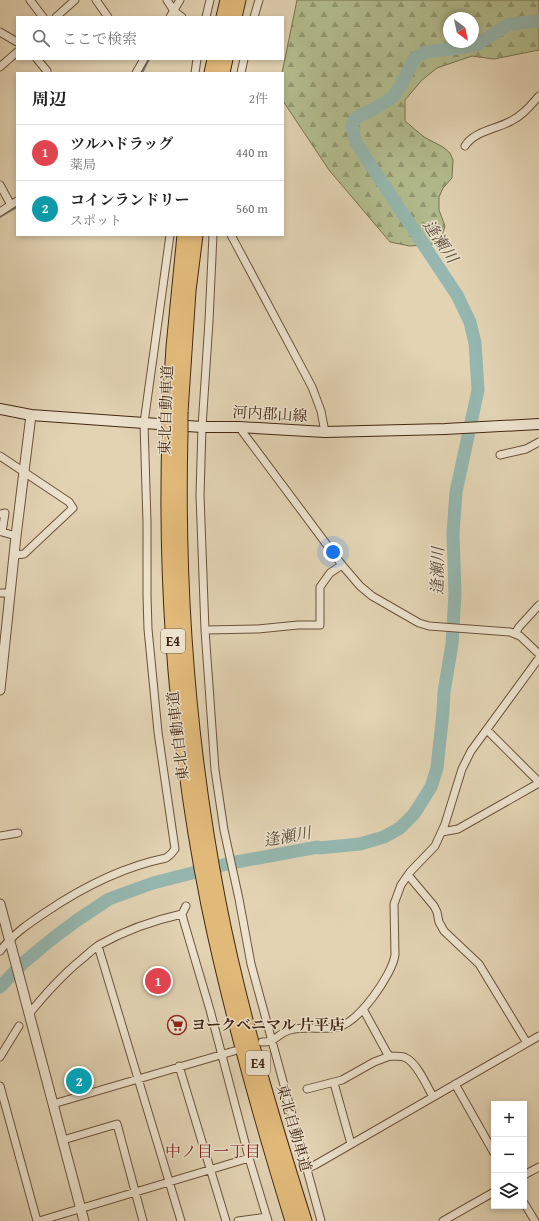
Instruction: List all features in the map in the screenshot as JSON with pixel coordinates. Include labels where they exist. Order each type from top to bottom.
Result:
[{"type":"highway","points":[[223,16],[227,0]]},
{"type":"highway","points":[[235,16],[240,0]]},
{"type":"highway","points":[[211,72],[214,60]]},
{"type":"highway","points":[[223,72],[226,60]]},
{"type":"highway","name":"東北自動車道","points":[[184,236],[172,347],[185,652],[204,847],[224,976],[242,1048],[292,1221]]},
{"type":"highway","name":"東北自動車道","points":[[175,412],[196,236]]},
{"type":"highway","name":"東北自動車道","points":[[214,904],[235,972],[261,1073],[305,1221]]},
{"type":"main road","name":"河内郡山線","points":[[0,409],[31,415],[144,424],[202,427],[239,426],[325,432],[445,429],[539,424]]},
{"type":"street","points":[[30,0],[42,16]]},
{"type":"street","points":[[96,0],[107,16]]},
{"type":"street","points":[[167,0],[172,14]]},
{"type":"street","points":[[172,14],[180,0]]},
{"type":"street","points":[[206,16],[210,0]]},
{"type":"street","points":[[254,16],[259,0]]},
{"type":"street","points":[[57,16],[73,1]]},
{"type":"street","points":[[0,32],[16,41]]},
{"type":"street","points":[[0,67],[16,53]]},
{"type":"street","points":[[37,60],[48,71]]},
{"type":"street","points":[[137,72],[143,60]]},
{"type":"street","points":[[195,72],[197,60]]},
{"type":"street","points":[[241,72],[244,60]]},
{"type":"street","points":[[464,146],[474,137],[494,127],[505,124],[526,111],[539,96]]},
{"type":"street","points":[[0,185],[14,203],[0,212]]},
{"type":"street","points":[[0,951],[10,942],[16,933],[41,915],[90,885],[120,872],[166,858],[175,849],[158,732],[148,629],[144,424],[170,236]]},
{"type":"street","points":[[213,236],[202,427],[200,495],[205,630],[215,770],[224,830],[251,964],[321,1221]]},
{"type":"street","points":[[232,236],[312,387],[321,411],[325,432]]},
{"type":"street","points":[[0,690],[16,536],[31,415]]},
{"type":"street","points":[[239,426],[342,565],[360,586],[376,599],[419,624],[481,631],[501,631],[515,634],[520,636],[539,654]]},
{"type":"street","points":[[500,455],[526,449],[539,442]]},
{"type":"street","points":[[0,456],[69,502],[73,508],[24,554],[15,555]]},
{"type":"street","points":[[0,514],[4,513],[2,532],[16,536]]},
{"type":"street","points":[[205,630],[258,629],[320,625],[320,587],[330,573],[342,565]]},
{"type":"street","points":[[0,593],[10,594]]},
{"type":"street","points":[[515,634],[519,627],[539,605]]},
{"type":"street","points":[[262,1042],[271,1041],[290,1030],[344,1025],[353,1019],[380,988],[393,963],[395,954],[394,904],[401,885],[408,875],[433,849],[442,832],[462,769],[471,751],[539,658]]},
{"type":"street","points":[[442,832],[460,828],[539,782],[486,730]]},
{"type":"street","points":[[0,836],[18,833]]},
{"type":"street","points":[[408,875],[438,912],[441,926],[447,935],[474,958],[483,969],[527,1043]]},
{"type":"street","points":[[0,904],[84,1221]]},
{"type":"street","points":[[186,906],[182,914],[222,1054],[249,1158],[268,1219],[238,1221]]},
{"type":"street","points":[[29,1014],[62,975],[98,946],[149,923],[182,914]]},
{"type":"street","points":[[98,946],[181,1221]]},
{"type":"street","points":[[362,1009],[390,1056]]},
{"type":"street","points":[[0,1058],[19,1026]]},
{"type":"street","points":[[306,1169],[539,1036]]},
{"type":"street","points":[[53,1104],[179,1066],[234,1052]]},
{"type":"street","points":[[307,1089],[342,1080],[374,1062],[390,1056],[403,1056],[408,1058],[416,1068],[433,1096]]},
{"type":"street","points":[[179,1066],[226,1221]]},
{"type":"street","points":[[334,1083],[352,1144]]},
{"type":"street","points":[[454,1084],[491,1148]]},
{"type":"street","points":[[0,1086],[38,1221],[249,1158]]},
{"type":"street","points":[[63,1140],[116,1124],[143,1221]]},
{"type":"street","points":[[527,1173],[539,1167]]},
{"type":"street","points":[[444,1221],[491,1194]]},
{"type":"street","points":[[527,1208],[535,1221]]},
{"type":"green space","points":[[297,0],[539,0],[539,50],[494,59],[472,56],[437,68],[422,80],[405,100],[405,121],[424,137],[443,147],[450,153],[453,160],[452,178],[443,188],[439,197],[439,210],[445,226],[441,239],[434,244],[410,246],[390,242],[329,170],[284,102],[284,72],[282,72]]},
{"type":"waterway","name":"逢瀬川","points":[[0,987],[23,963],[52,939],[109,899],[153,883],[231,863],[318,847],[360,844],[384,837],[400,828],[414,814],[431,787],[437,768],[444,692],[452,644],[455,594],[453,533],[456,492],[478,390],[475,343],[470,322],[457,295],[356,143],[352,126],[355,119],[393,97],[414,59],[425,52],[467,47],[478,44],[509,24],[539,21]]},
{"type":"waterway","points":[[142,72],[148,60]]},
{"type":"waterway","points":[[0,217],[16,208]]},
{"type":"place","name":"ツルハドラッグ","points":[[158,981]]},
{"type":"place","name":"ヨークベニマル 片平店","points":[[177,1025]]},
{"type":"place","name":"コインランドリー","points":[[79,1081]]},
{"type":"district","name":"中ノ目一丁目","points":[[213,1151]]}]
